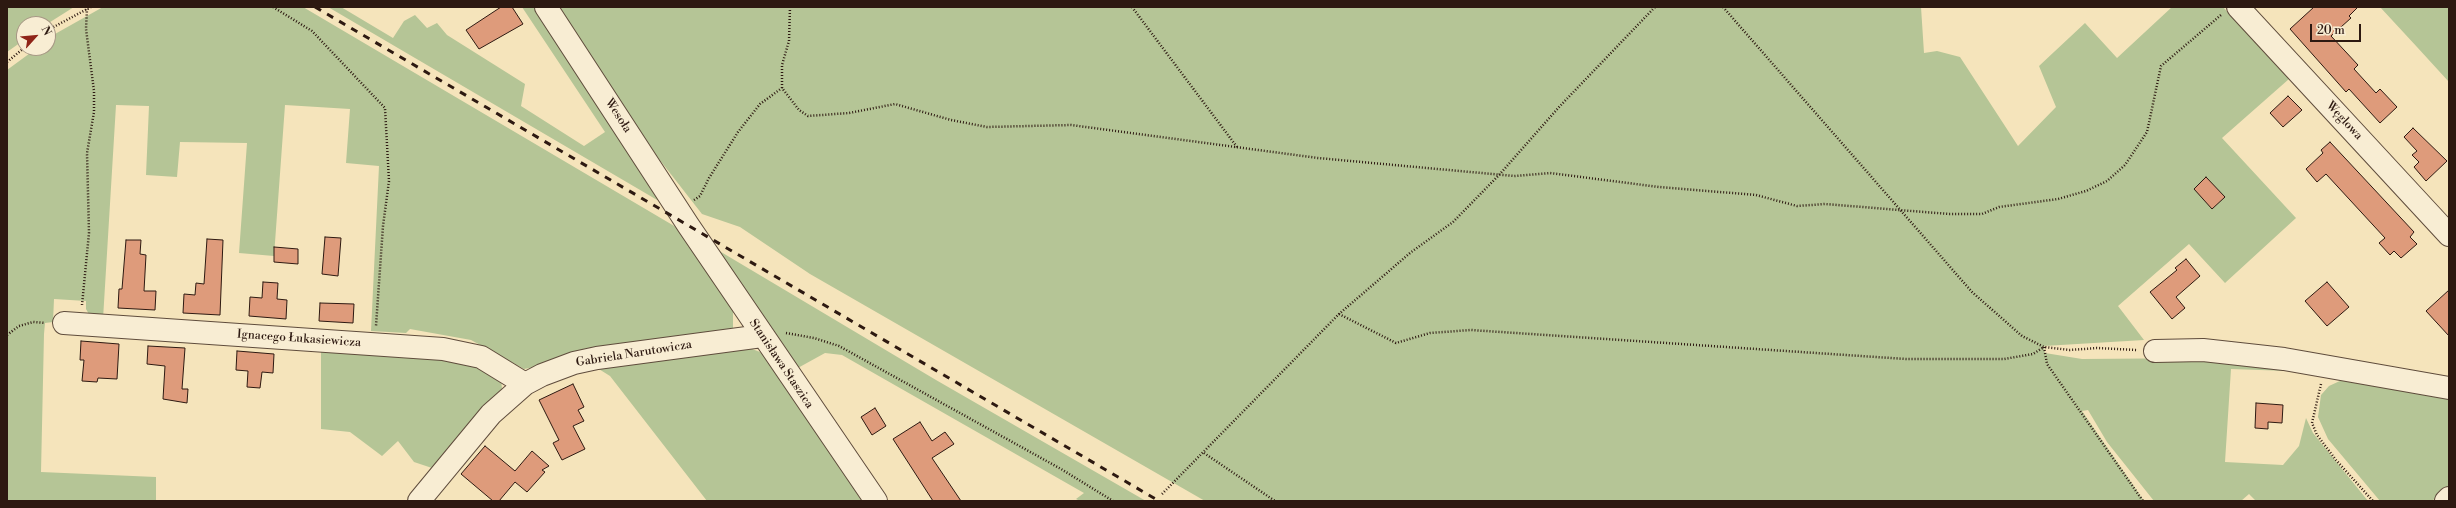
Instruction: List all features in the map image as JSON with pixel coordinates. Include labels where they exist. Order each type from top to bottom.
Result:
[{"type":"street","name":"Wesoła","points":[[546,7],[683,218]]},
{"type":"street","name":"Węglowa","points":[[2232,9],[2449,235]]},
{"type":"street","name":"Stanisława Staszica","points":[[683,218],[762,336],[876,501]]},
{"type":"street","name":"Ignacego Łukasiewicza","points":[[72,323],[373,344],[465,352],[495,364],[525,384]]},
{"type":"street","name":"Gabriela Narutowicza","points":[[418,501],[480,426],[525,384],[557,369],[596,358],[762,336]]},
{"type":"street","points":[[2155,351],[2203,350],[2325,366],[2449,388]]},
{"type":"street","points":[[2446,501],[2449,498]]},
{"type":"path","points":[[56,26],[91,7]]},
{"type":"path","points":[[273,7],[312,31],[385,108],[389,182],[383,226],[373,344]]},
{"type":"path","points":[[790,7],[789,41],[782,65],[782,88],[799,110],[808,116],[849,113],[894,104],[951,120],[987,127],[1071,125],[1237,148],[1514,176],[1550,173],[1659,187],[1756,194],[1797,206],[1825,204],[1882,207],[1899,211],[1982,214],[1999,207],[2058,199],[2086,191],[2107,181],[2125,165],[2147,132],[2161,66],[2232,9]]},
{"type":"path","points":[[1132,7],[1237,148]]},
{"type":"path","points":[[1162,494],[1204,453],[1339,314],[1410,253],[1453,222],[1500,174],[1560,106],[1656,7]]},
{"type":"path","points":[[1723,7],[1899,211],[1972,292],[2022,336],[2044,347],[2070,350],[2097,348],[2155,351]]},
{"type":"path","points":[[7,335],[19,326],[33,322],[72,323],[89,233],[87,153],[94,112],[94,91],[86,29],[87,9]]},
{"type":"path","points":[[7,62],[16,55]]},
{"type":"path","points":[[683,218],[700,196],[709,178],[738,132],[760,104],[782,88]]},
{"type":"path","points":[[1339,314],[1396,343],[1430,333],[1471,330],[1906,359],[2004,359],[2034,354],[2044,347]]},
{"type":"path","points":[[762,336],[781,332],[814,338],[839,346],[1061,469],[1114,501]]},
{"type":"path","points":[[2044,347],[2047,364],[2143,501]]},
{"type":"path","points":[[2325,366],[2312,423],[2317,435],[2331,454],[2373,501]]},
{"type":"path","points":[[1204,453],[1275,501]]},
{"type":"green space","points":[[7,7],[74,7],[56,18],[56,16],[16,16],[16,46],[7,52]]},
{"type":"green space","points":[[103,7],[303,7],[681,230],[733,311],[733,328],[730,332],[524,369],[471,340],[410,329],[406,333],[371,331],[379,166],[346,163],[350,109],[285,105],[274,256],[239,253],[247,143],[180,142],[177,177],[146,175],[149,106],[116,105],[103,319],[90,316],[86,309],[86,301],[54,299],[53,322],[45,323],[44,334],[41,472],[156,477],[156,501],[7,501],[7,70],[26,56],[56,56],[56,33]]},
{"type":"green space","points":[[328,7],[341,7],[393,38],[404,21],[415,15],[427,28],[437,23],[447,35],[525,84],[521,106],[584,146],[605,132],[522,7],[534,7],[664,204]]},
{"type":"green space","points":[[557,7],[1921,7],[1924,53],[1937,51],[1960,57],[2018,146],[2056,107],[2039,66],[2085,23],[2117,58],[2172,7],[2223,7],[2289,79],[2222,138],[2296,218],[2225,283],[2189,244],[2118,306],[2144,340],[2044,346],[2045,353],[2082,359],[2211,358],[2317,372],[2231,369],[2225,462],[2283,465],[2299,446],[2306,418],[2313,433],[2368,501],[2256,501],[2249,494],[2241,501],[2154,501],[2107,442],[2088,410],[2082,411],[2144,501],[1205,501],[810,274],[740,227],[702,214],[659,159]]},
{"type":"green space","points":[[2380,7],[2449,7],[2449,82],[2417,47]]},
{"type":"green space","points":[[716,249],[936,380],[1146,501],[1080,501],[1076,499],[1084,493],[842,355],[825,353],[796,369]]},
{"type":"green space","points":[[321,347],[461,357],[501,378],[502,389],[432,468],[414,462],[398,441],[382,456],[350,432],[321,429]]},
{"type":"green space","points":[[752,349],[760,352],[766,358],[863,501],[707,501],[610,376],[594,366]]},
{"type":"green space","points":[[2342,380],[2449,393],[2449,486],[2432,501],[2380,501],[2328,439],[2318,417],[2321,395],[2329,386]]},
{"type":"building","points":[[501,7],[512,7],[523,24],[479,49],[466,30]]},
{"type":"building","points":[[2314,7],[2358,7],[2349,16],[2351,18],[2331,36],[2358,65],[2354,69],[2376,93],[2380,89],[2397,107],[2380,123],[2349,89],[2346,92],[2290,29]]},
{"type":"building","points":[[2288,96],[2302,110],[2283,127],[2270,113]]},
{"type":"building","points":[[2413,128],[2447,161],[2426,181],[2414,167],[2419,162],[2412,155],[2417,151],[2404,137]]},
{"type":"building","points":[[2330,142],[2414,232],[2410,237],[2417,244],[2401,258],[2394,251],[2390,255],[2379,243],[2385,238],[2326,174],[2317,182],[2306,169],[2323,153],[2321,150]]},
{"type":"building","points":[[2206,177],[2225,197],[2212,209],[2194,189]]},
{"type":"building","points":[[325,237],[341,238],[338,276],[322,274]]},
{"type":"building","points":[[207,239],[223,240],[220,315],[183,313],[184,294],[195,295],[196,283],[204,284]]},
{"type":"building","points":[[126,240],[141,240],[140,254],[146,255],[144,291],[156,291],[155,310],[118,308],[119,289],[122,289]]},
{"type":"building","points":[[274,247],[298,249],[298,264],[274,262]]},
{"type":"building","points":[[2186,259],[2200,276],[2176,297],[2185,308],[2172,319],[2150,292],[2177,270],[2175,268]]},
{"type":"building","points":[[263,282],[278,283],[277,299],[287,300],[286,319],[249,316],[250,297],[262,298]]},
{"type":"building","points":[[2327,282],[2349,307],[2327,326],[2305,301]]},
{"type":"building","points":[[2449,290],[2449,336],[2426,311]]},
{"type":"building","points":[[320,303],[354,304],[353,323],[319,321]]},
{"type":"building","points":[[81,341],[119,344],[117,379],[98,378],[97,382],[82,381],[84,360],[80,360]]},
{"type":"building","points":[[148,346],[185,348],[182,389],[188,389],[187,403],[163,399],[165,366],[147,364]]},
{"type":"building","points":[[237,351],[274,354],[273,373],[262,372],[260,388],[247,387],[248,371],[236,370]]},
{"type":"building","points":[[573,384],[584,407],[578,410],[584,421],[573,426],[585,449],[562,460],[553,443],[559,440],[539,400]]},
{"type":"building","points":[[2256,403],[2283,405],[2282,423],[2268,422],[2268,429],[2255,428]]},
{"type":"building","points":[[875,408],[886,426],[872,435],[861,417]]},
{"type":"building","points":[[920,422],[932,441],[945,432],[954,444],[932,458],[961,501],[933,501],[893,439]]},
{"type":"building","points":[[485,446],[515,471],[532,451],[549,466],[542,470],[545,472],[527,492],[515,482],[499,501],[493,501],[461,474]]},
{"type":"railway","points":[[315,7],[1159,501]]}]
